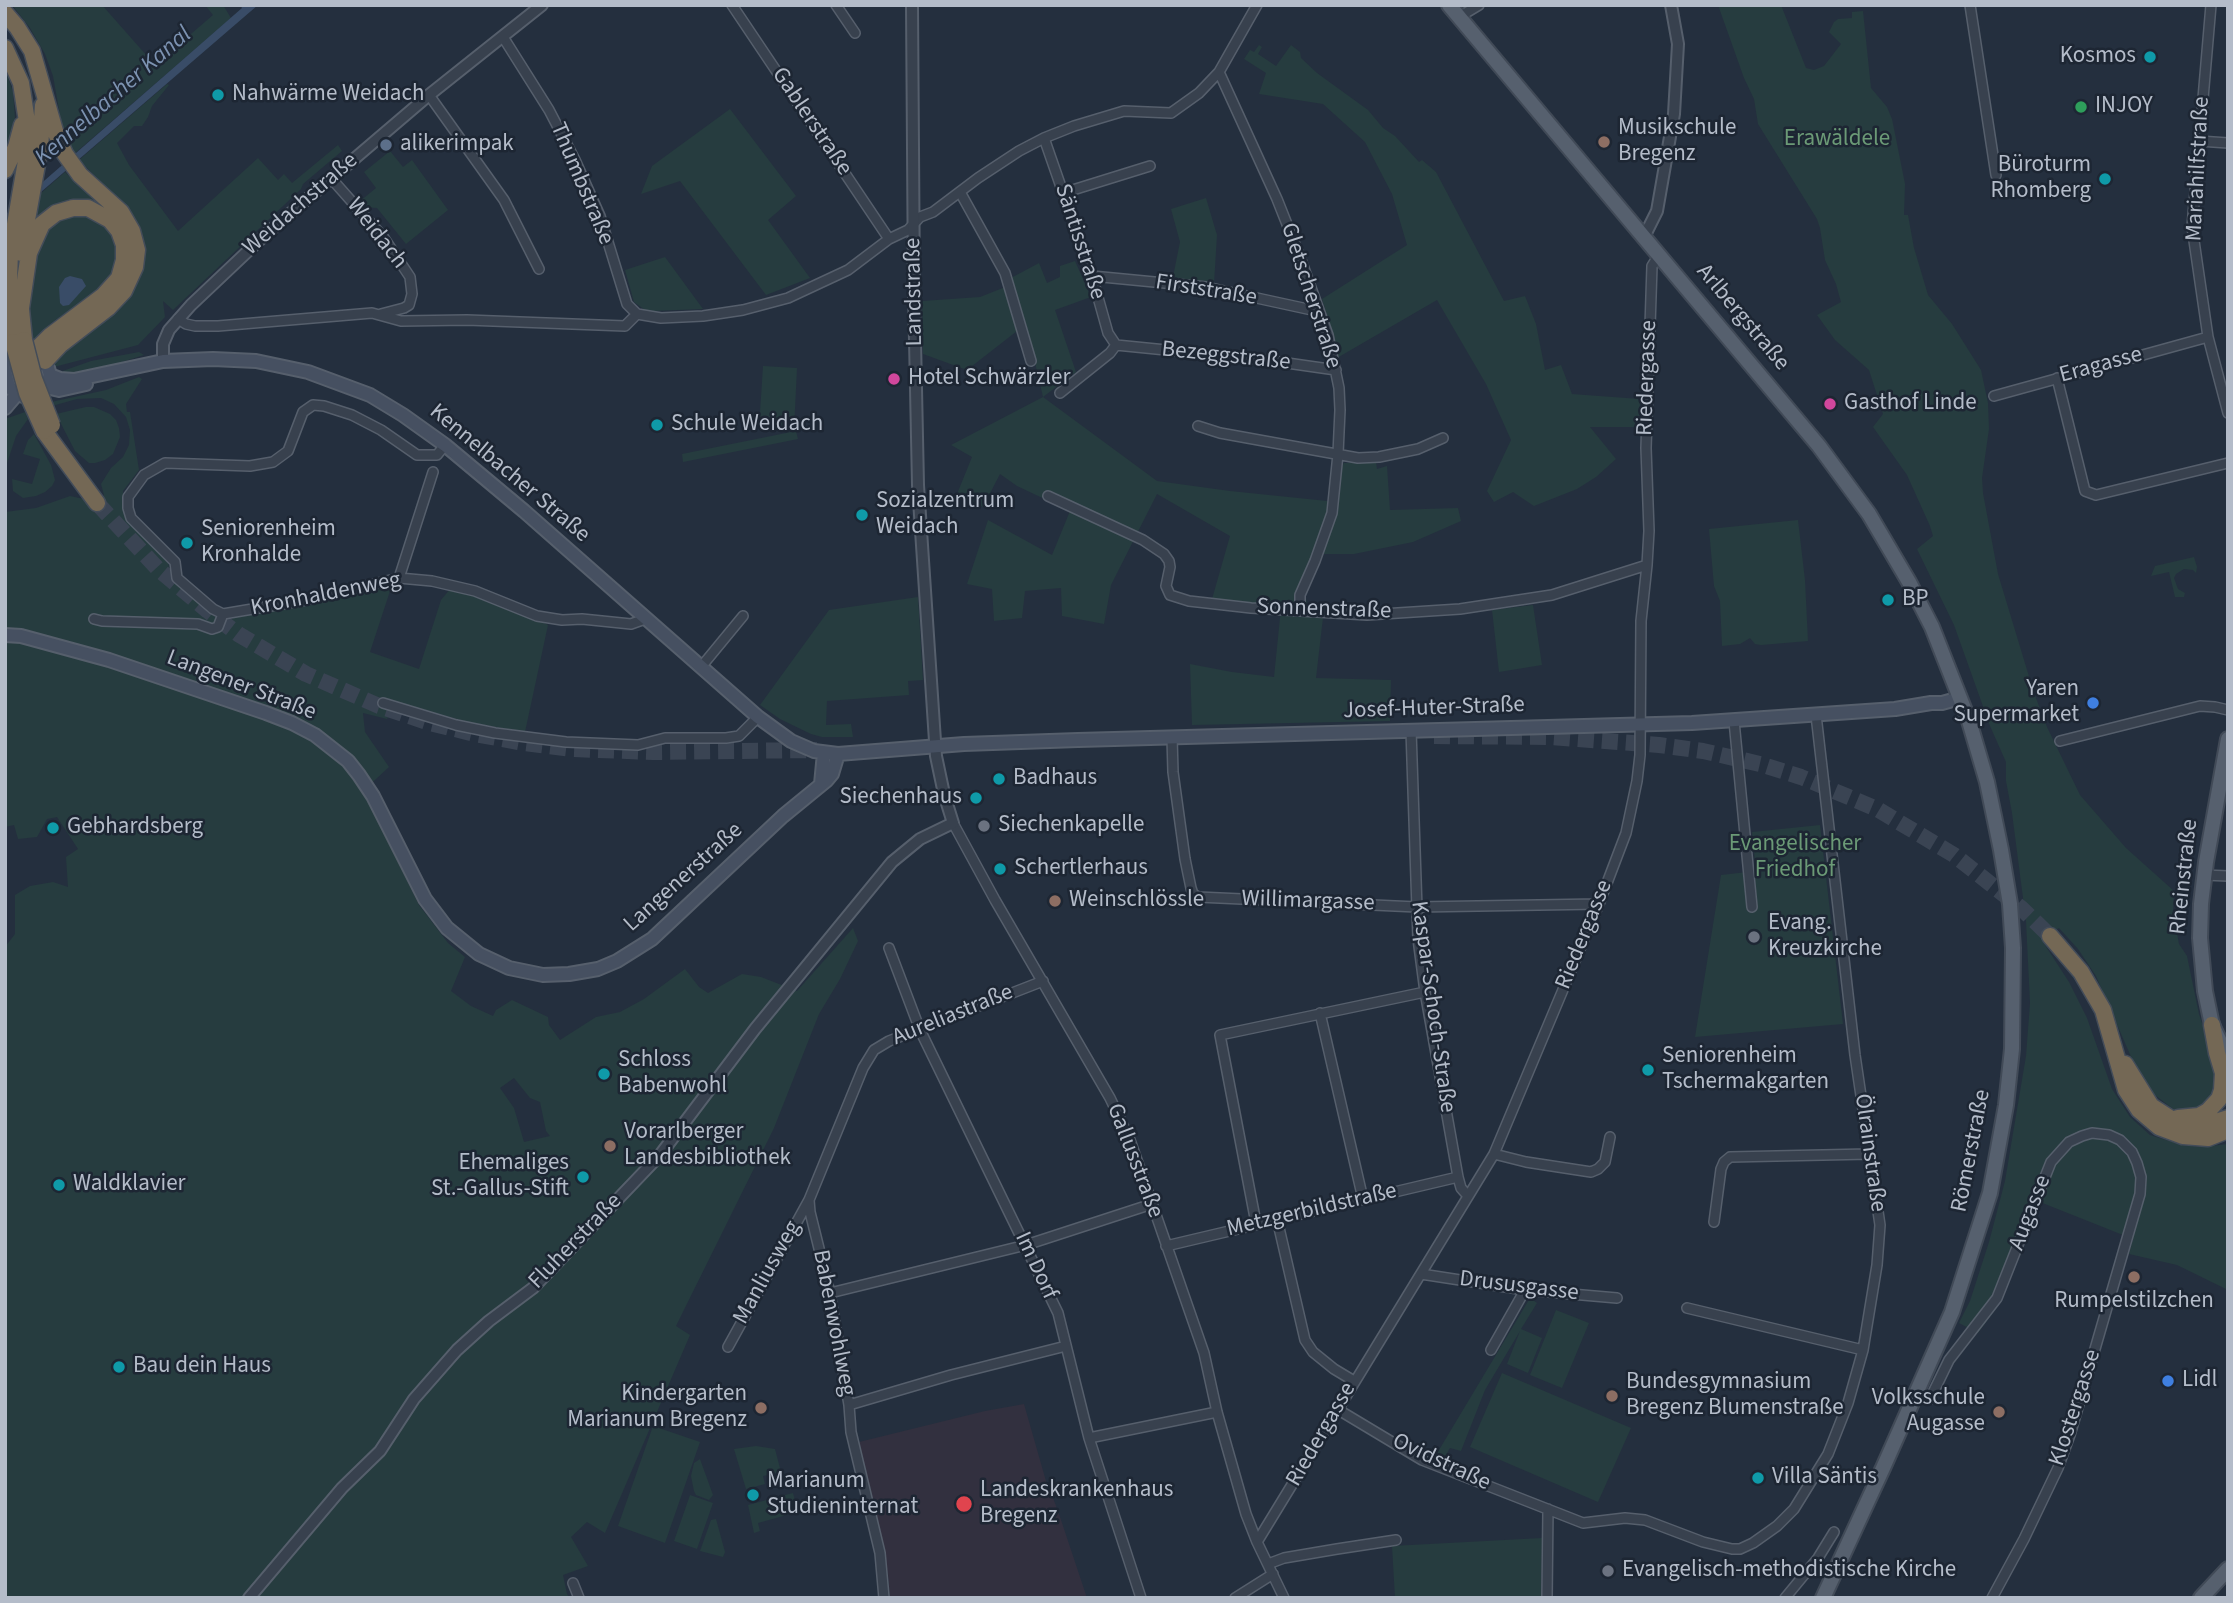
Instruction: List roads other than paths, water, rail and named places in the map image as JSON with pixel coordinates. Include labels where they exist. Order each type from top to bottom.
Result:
[{"type":"highway","points":[[5,13],[26,39],[37,63],[61,148],[73,167],[127,222],[136,241],[135,267],[129,284],[117,300],[60,345],[32,356]]},
{"type":"highway","points":[[5,48],[17,71],[28,128],[11,245],[9,279],[32,356],[27,393],[71,469],[97,503]]},
{"type":"highway","points":[[32,356],[13,307],[43,118],[43,85]]},
{"type":"highway","points":[[5,170],[20,134],[24,101]]},
{"type":"highway","points":[[13,307],[29,253],[42,224],[56,213],[73,208],[88,208],[110,220],[119,231],[124,245],[124,260],[119,278],[103,296],[50,336],[32,356]]},
{"type":"highway","points":[[2050,936],[2081,972],[2093,991],[2103,1010],[2126,1090],[2147,1119],[2159,1127],[2183,1136],[2228,1140]]},
{"type":"highway","points":[[2170,1118],[2199,1116],[2219,1099],[2223,1073],[2212,1025]]},
{"type":"highway","points":[[2115,1047],[2143,1095],[2156,1110],[2189,1127],[2208,1125],[2228,1118]]},
{"type":"highway","points":[[2208,1138],[2228,1130]]},
{"type":"main road","name":"Arlbergstraße","points":[[1449,5],[1819,446],[1869,514],[1919,601],[1958,693]]},
{"type":"main road","name":"Kennelbacher Straße","points":[[32,356],[34,396],[22,396],[10,391],[7,365],[18,354],[32,356],[66,380],[163,361],[256,361],[308,372],[370,395],[445,445],[758,717],[792,741],[824,753]]},
{"type":"main road","points":[[5,408],[10,391]]},
{"type":"main road","name":"Langener Straße","points":[[5,635],[21,636],[109,660],[266,713],[316,735],[348,761],[359,775],[373,796],[425,899],[447,928],[479,954]]},
{"type":"main road","name":"Josef-Huter-Straße","points":[[936,746],[1640,725],[1895,709],[1931,703],[1940,695],[1958,693]]},
{"type":"main road","name":"Römerstraße","points":[[1824,1598],[1961,1289],[1990,1193],[2006,1105],[2014,1011],[2010,904],[1987,782],[1958,693]]},
{"type":"main road","name":"Rheinstraße","points":[[2228,739],[2204,875],[2200,952],[2212,1025],[2228,1058]]},
{"type":"main road","points":[[821,784],[824,753],[936,746]]},
{"type":"main road","name":"Langenerstraße","points":[[479,954],[509,968],[543,975],[598,969],[617,961],[652,939],[783,816],[832,774],[838,754]]},
{"type":"main road","points":[[2202,1598],[2228,1569]]},
{"type":"street","name":"Weidachstraße","points":[[163,361],[165,338],[178,319],[265,235],[330,177],[542,5]]},
{"type":"street","name":"Gablerstraße","points":[[732,5],[890,239]]},
{"type":"street","points":[[836,5],[855,33]]},
{"type":"street","name":"Landstraße","points":[[912,5],[918,485],[936,746]]},
{"type":"street","points":[[178,319],[195,326],[218,326],[380,314],[401,321],[467,320],[625,326],[637,314],[661,318],[704,316],[788,298],[848,270],[890,239],[908,230],[920,217],[933,212],[978,177],[1044,138],[1124,111],[1171,113],[1199,93],[1219,72],[1256,5]]},
{"type":"street","points":[[1459,17],[1479,5]]},
{"type":"street","points":[[1644,237],[1657,211],[1674,114],[1678,44],[1671,5]]},
{"type":"street","points":[[1970,5],[1996,175]]},
{"type":"street","name":"Mariahilfstraße","points":[[2211,5],[2192,226],[2208,337],[2228,413]]},
{"type":"street","name":"Thumbstraße","points":[[502,37],[549,110],[575,160],[600,216],[627,304],[637,314]]},
{"type":"street","name":"Gletscherstraße","points":[[1219,72],[1277,199],[1328,335],[1336,370],[1340,410],[1332,513],[1300,595],[1300,610]]},
{"type":"street","points":[[429,95],[504,200],[539,269]]},
{"type":"street","name":"Säntisstraße","points":[[1044,138],[1092,276],[1108,334],[1116,345]]},
{"type":"street","points":[[2199,141],[2228,143]]},
{"type":"street","points":[[1063,193],[1150,166]]},
{"type":"street","name":"Weidach","points":[[330,177],[384,238],[410,277],[410,304],[380,314]]},
{"type":"street","points":[[960,192],[1005,273],[1031,361]]},
{"type":"street","name":"Riedergasse","points":[[1257,1542],[1494,1154],[1626,833],[1637,780],[1641,621],[1647,565],[1646,448],[1652,267],[1659,255]]},
{"type":"street","name":"Firststraße","points":[[1092,276],[1206,286],[1319,310]]},
{"type":"street","name":"Eragasse","points":[[1994,396],[2208,337]]},
{"type":"street","points":[[1060,393],[1110,353],[1116,345]]},
{"type":"street","name":"Bezeggstraße","points":[[1116,345],[1336,370]]},
{"type":"street","points":[[2057,378],[2085,491],[2096,495],[2228,463]]},
{"type":"street","points":[[223,614],[213,610],[177,578],[176,562],[131,518],[128,497],[144,475],[165,463],[250,466],[273,463],[288,451],[303,412],[313,405],[352,415],[381,430],[417,455],[437,455],[445,445]]},
{"type":"street","points":[[1198,426],[1220,433],[1358,458],[1379,457],[1418,449],[1443,438]]},
{"type":"street","points":[[399,578],[433,472]]},
{"type":"street","name":"Sonnenstraße","points":[[1048,496],[1143,540],[1164,554],[1170,567],[1166,586],[1170,595],[1189,601],[1251,608],[1367,615],[1460,609],[1552,595],[1647,565]]},
{"type":"street","name":"Kronhaldenweg","points":[[94,619],[198,624],[212,629],[218,627],[223,614],[306,600],[399,578],[432,581],[475,591],[537,615],[562,620],[582,619],[631,624],[645,619]]},
{"type":"street","points":[[701,667],[743,616]]},
{"type":"street","points":[[383,703],[456,725],[566,742],[638,745],[665,738],[739,736],[758,717]]},
{"type":"street","points":[[2060,741],[2200,706],[2228,710]]},
{"type":"street","name":"Ölrainstraße","points":[[1740,1549],[1754,1543],[1794,1509],[1828,1454],[1848,1403],[1863,1350],[1877,1265],[1880,1225],[1854,1055],[1816,715]]},
{"type":"street","points":[[1734,720],[1752,907]]},
{"type":"street","name":"Kaspar-Schoch-Straße","points":[[1412,730],[1418,939],[1458,1177],[1461,1188],[1468,1196]]},
{"type":"street","name":"Willimargasse","points":[[1172,737],[1173,772],[1191,888],[1193,894],[1198,897],[1417,907],[1598,904]]},
{"type":"street","name":"Gallusstraße","points":[[936,746],[938,771],[953,823],[1121,1118],[1203,1353],[1247,1514],[1257,1542],[1284,1598]]},
{"type":"street","name":"Fluherstraße","points":[[249,1598],[342,1488],[380,1451],[414,1399],[449,1358],[489,1321],[533,1288],[660,1155],[755,1029],[891,862],[920,839],[953,823]]},
{"type":"street","points":[[2204,875],[2228,876]]},
{"type":"street","name":"Im Dorf","points":[[889,948],[920,1030],[1058,1313],[1089,1438],[1141,1598]]},
{"type":"street","name":"Aureliastraße","points":[[809,1200],[868,1058],[874,1050],[889,1041],[1043,981]]},
{"type":"street","points":[[1256,1223],[1220,1035],[1426,992]]},
{"type":"street","points":[[1320,1013],[1363,1199]]},
{"type":"street","name":"Augasse","points":[[1930,1399],[1949,1360],[1997,1298],[2051,1162],[2069,1142],[2092,1133],[2109,1135],[2120,1140],[2132,1152],[2141,1177],[2140,1194],[2135,1209]]},
{"type":"street","points":[[1494,1154],[1587,1172],[1600,1167],[1606,1159],[1610,1137]]},
{"type":"street","points":[[1714,1222],[1721,1169],[1730,1157],[1869,1154]]},
{"type":"street","name":"Metzgerbildstraße","points":[[1166,1246],[1458,1177]]},
{"type":"street","name":"Babenwohlweg","points":[[809,1200],[830,1293],[852,1432],[880,1552],[884,1598]]},
{"type":"street","name":"Manliusweg","points":[[728,1347],[809,1200]]},
{"type":"street","points":[[830,1293],[1026,1245],[1152,1204]]},
{"type":"street","name":"Klostergasse","points":[[1992,1598],[2058,1468],[2135,1209]]},
{"type":"street","points":[[1277,1219],[1305,1340],[1313,1352],[1354,1381]]},
{"type":"street","name":"Drususgasse","points":[[1421,1274],[1525,1290],[1617,1298]]},
{"type":"street","points":[[1491,1350],[1525,1290]]},
{"type":"street","points":[[1687,1308],[1863,1350]]},
{"type":"street","points":[[849,1405],[951,1375],[1066,1346]]},
{"type":"street","name":"Ovidstraße","points":[[1337,1409],[1422,1460],[1583,1523],[1625,1518],[1645,1520],[1703,1542],[1740,1549]]},
{"type":"street","points":[[1089,1438],[1217,1412]]},
{"type":"street","points":[[1547,1598],[1548,1509]]},
{"type":"street","points":[[1785,1598],[1818,1558],[1834,1532]]},
{"type":"street","points":[[1268,1563],[1396,1540]]},
{"type":"street","points":[[1235,1598],[1273,1574]]},
{"type":"street","points":[[573,1583],[579,1598]]},
{"type":"water","points":[[240,5],[258,5],[5,223],[5,215],[242,8]]},
{"type":"water","points":[[70,276],[82,279],[86,286],[69,305],[63,306],[60,303],[59,287],[65,278]]},
{"type":"tunnel","points":[[97,503],[158,569],[238,634],[306,674],[379,706],[475,734],[572,749],[653,752],[817,750]]},
{"type":"tunnel","points":[[1434,736],[1550,737],[1659,745],[1703,751],[1801,777],[1877,809],[1954,855],[2021,908],[2050,936]]},
{"type":"place","name":"Kosmos","points":[[2150,57]]},
{"type":"place","name":"Nahwärme Weidach","points":[[218,95]]},
{"type":"place","name":"INJOY","points":[[2081,107]]},
{"type":"place","name":"Musikschule Bregenz","points":[[1604,142]]},
{"type":"place","name":"alikerimpak","points":[[386,145]]},
{"type":"place","name":"Büroturm Rhomberg","points":[[2105,179]]},
{"type":"place","name":"Hotel Schwärzler","points":[[894,379]]},
{"type":"place","name":"Gasthof Linde","points":[[1830,404]]},
{"type":"place","name":"Schule Weidach","points":[[657,425]]},
{"type":"place","name":"Sozialzentrum Weidach","points":[[862,515]]},
{"type":"place","name":"Seniorenheim Kronhalde","points":[[187,543]]},
{"type":"place","name":"BP","points":[[1888,600]]},
{"type":"place","name":"Yaren Supermarket","points":[[2093,703]]},
{"type":"place","name":"Badhaus","points":[[999,779]]},
{"type":"place","name":"Siechenhaus","points":[[976,798]]},
{"type":"place","name":"Siechenkapelle","points":[[984,826]]},
{"type":"place","name":"Gebhardsberg","points":[[53,828]]},
{"type":"place","name":"Schertlerhaus","points":[[1000,869]]},
{"type":"place","name":"Weinschlössle","points":[[1055,901]]},
{"type":"place","name":"Evang. Kreuzkirche","points":[[1754,937]]},
{"type":"place","name":"Seniorenheim Tschermakgarten","points":[[1648,1070]]},
{"type":"place","name":"Schloss Babenwohl","points":[[604,1074]]},
{"type":"place","name":"Vorarlberger Landesbibliothek","points":[[610,1146]]},
{"type":"place","name":"Ehemaliges St.-Gallus-Stift","points":[[583,1177]]},
{"type":"place","name":"Waldklavier","points":[[59,1185]]},
{"type":"place","name":"Rumpelstilzchen","points":[[2134,1277]]},
{"type":"place","name":"Bau dein Haus","points":[[119,1367]]},
{"type":"place","name":"Lidl","points":[[2168,1381]]},
{"type":"place","name":"Bundesgymnasium Bregenz Blumenstraße","points":[[1612,1396]]},
{"type":"place","name":"Kindergarten Marianum Bregenz","points":[[761,1408]]},
{"type":"place","name":"Volksschule Augasse","points":[[1999,1412]]},
{"type":"place","name":"Villa Säntis","points":[[1758,1478]]},
{"type":"place","name":"Marianum Studieninternat","points":[[753,1495]]},
{"type":"place","name":"Landeskrankenhaus Bregenz","points":[[964,1504]]},
{"type":"place","name":"Evangelisch-methodistische Kirche","points":[[1608,1571]]},
{"type":"water label","name":"Kennelbacher Kanal","points":[[114,97]]},
{"type":"park label","name":"Erawäldele","points":[[1837,140]]},
{"type":"park label","name":"Evangelischer Friedhof","points":[[1795,858]]}]
